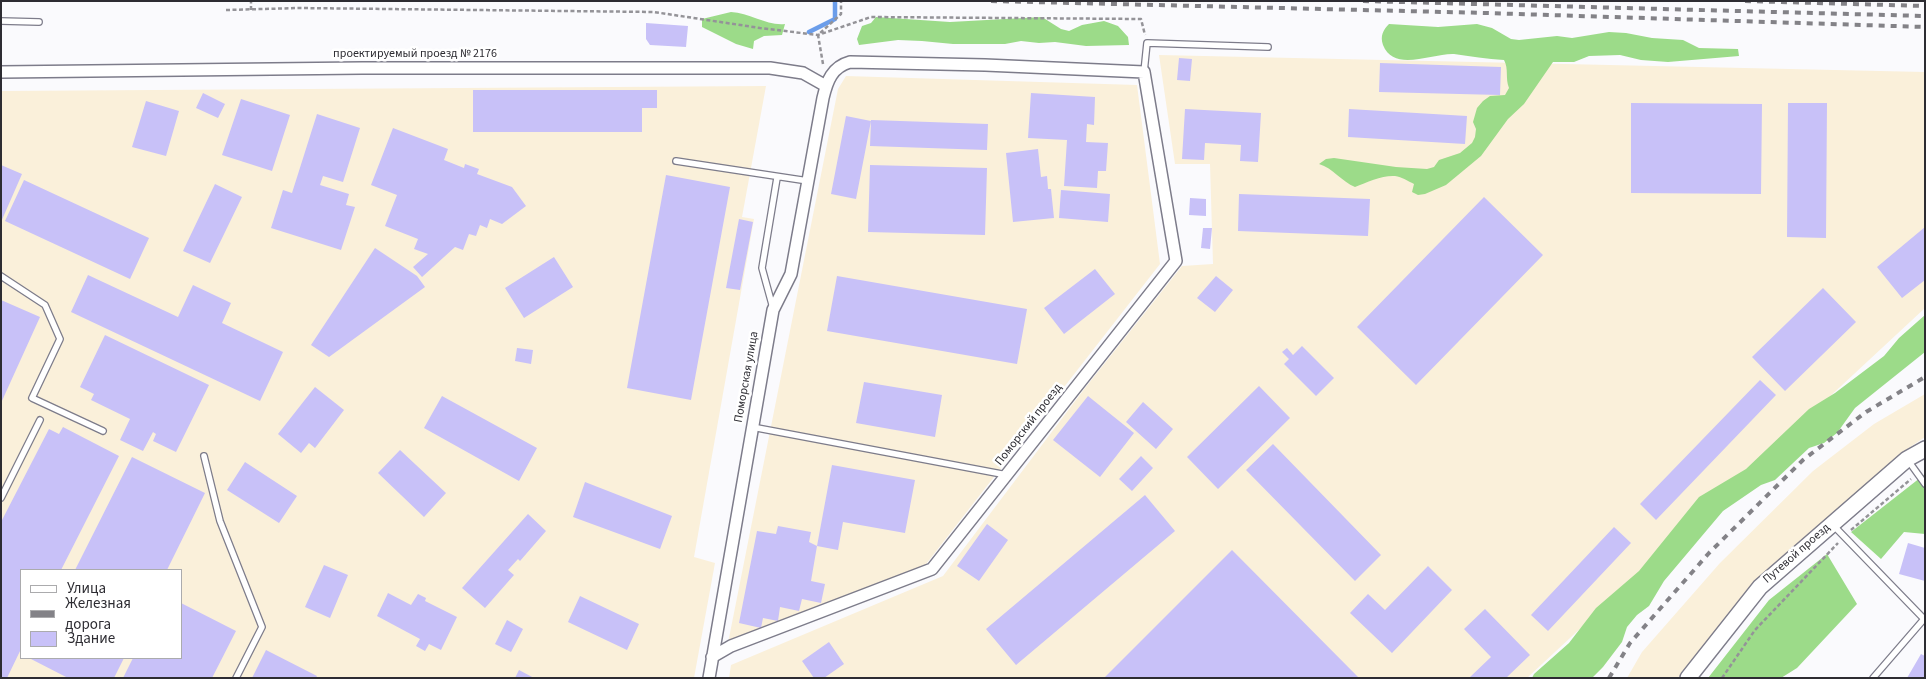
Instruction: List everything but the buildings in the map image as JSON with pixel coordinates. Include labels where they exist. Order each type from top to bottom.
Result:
[{"type":"street","points":[[826,86],[832,72],[843,64],[850,62],[985,65],[1144,72]]},
{"type":"street","name":"проектируемый проезд № 2176","points":[[1,72],[362,68],[770,68],[803,73],[826,86]]},
{"type":"street","name":"Поморский проезд","points":[[712,657],[731,646],[932,569],[1176,261],[1144,72]]},
{"type":"street","name":"Поморская улица","points":[[709,678],[773,310],[792,274],[826,86]]},
{"type":"street","name":"Путевой проезд","points":[[1688,678],[1760,587],[1907,459],[1925,449]]},
{"type":"lane","points":[[1,21],[39,22]]},
{"type":"lane","points":[[1144,72],[1147,43],[1268,47]]},
{"type":"lane","points":[[676,161],[777,178],[808,181]]},
{"type":"lane","points":[[773,310],[762,268],[777,178]]},
{"type":"lane","points":[[1,276],[45,305],[60,339],[32,398],[103,431]]},
{"type":"lane","points":[[1,498],[40,420]]},
{"type":"lane","points":[[752,427],[1007,475]]},
{"type":"lane","points":[[204,456],[220,521],[262,627],[236,678]]},
{"type":"lane","points":[[1907,459],[1925,484]]},
{"type":"lane","points":[[1832,524],[1924,619],[1873,678]]},
{"type":"path","points":[[251,1],[251,10]]},
{"type":"path","points":[[818,35],[841,14],[841,1]]},
{"type":"path","points":[[226,10],[298,8],[654,12],[818,35],[870,17],[1141,19],[1147,43]]},
{"type":"path","points":[[818,35],[826,86]]},
{"type":"path","points":[[1722,678],[1755,630],[1844,536],[1918,473]]},
{"type":"shaded area","points":[[1159,55],[1925,72],[1925,308],[1527,678],[729,678],[731,665],[943,576],[1085,388],[1182,266],[1213,264],[1210,164],[1175,164]]},
{"type":"shaded area","points":[[846,76],[1137,85],[1160,264],[923,568],[728,643],[838,89]]},
{"type":"shaded area","points":[[766,86],[742,217],[754,219],[694,557],[715,563],[694,678],[1,678],[1,91]]},
{"type":"shaded area","points":[[1925,394],[1925,437],[1903,452],[1754,581],[1678,678],[1627,678],[1642,652],[1720,563],[1813,471],[1874,424]]},
{"type":"green space","points":[[731,12],[772,23],[785,24],[782,35],[764,36],[754,41],[753,49],[736,44],[702,27],[702,19]]},
{"type":"green space","points":[[876,17],[950,22],[1042,17],[1061,29],[1069,31],[1082,25],[1104,21],[1118,26],[1128,37],[1129,45],[1086,46],[1055,42],[1021,41],[1005,44],[953,44],[898,40],[859,45],[857,39],[862,26],[871,23]]},
{"type":"green space","points":[[1389,24],[1438,27],[1477,24],[1492,28],[1511,39],[1519,40],[1557,36],[1572,38],[1609,32],[1626,33],[1652,38],[1683,40],[1699,48],[1738,49],[1739,56],[1668,62],[1641,60],[1620,55],[1589,56],[1574,62],[1553,62],[1524,104],[1508,119],[1481,156],[1446,185],[1418,195],[1412,192],[1414,184],[1400,177],[1375,179],[1355,187],[1319,164],[1326,159],[1334,158],[1396,167],[1427,169],[1434,167],[1439,160],[1460,153],[1472,143],[1475,137],[1476,129],[1473,122],[1477,108],[1490,96],[1505,95],[1509,88],[1506,67],[1504,60],[1454,54],[1414,60],[1396,58],[1388,53],[1382,42],[1383,33]]},
{"type":"green space","points":[[1925,315],[1925,352],[1855,408],[1837,433],[1824,443],[1809,448],[1775,480],[1761,485],[1723,511],[1664,581],[1649,606],[1637,615],[1627,627],[1622,642],[1592,678],[1532,678],[1534,674],[1569,643],[1596,608],[1639,571],[1699,497],[1746,469],[1809,409],[1835,393],[1884,356],[1899,338]]},
{"type":"green space","points":[[1925,474],[1925,534],[1904,532],[1881,559],[1851,532]]},
{"type":"green space","points":[[1827,554],[1857,604],[1797,668],[1781,678],[1708,678],[1769,600]]},
{"type":"waterway","points":[[809,32],[835,19],[835,1]]},
{"type":"railway","points":[[991,1],[1487,13],[1925,27]]},
{"type":"railway","points":[[1363,1],[1925,16]]},
{"type":"railway","points":[[1745,1],[1925,6]]},
{"type":"railway","points":[[1609,678],[1630,643],[1709,553],[1803,460],[1866,412],[1925,377]]}]
